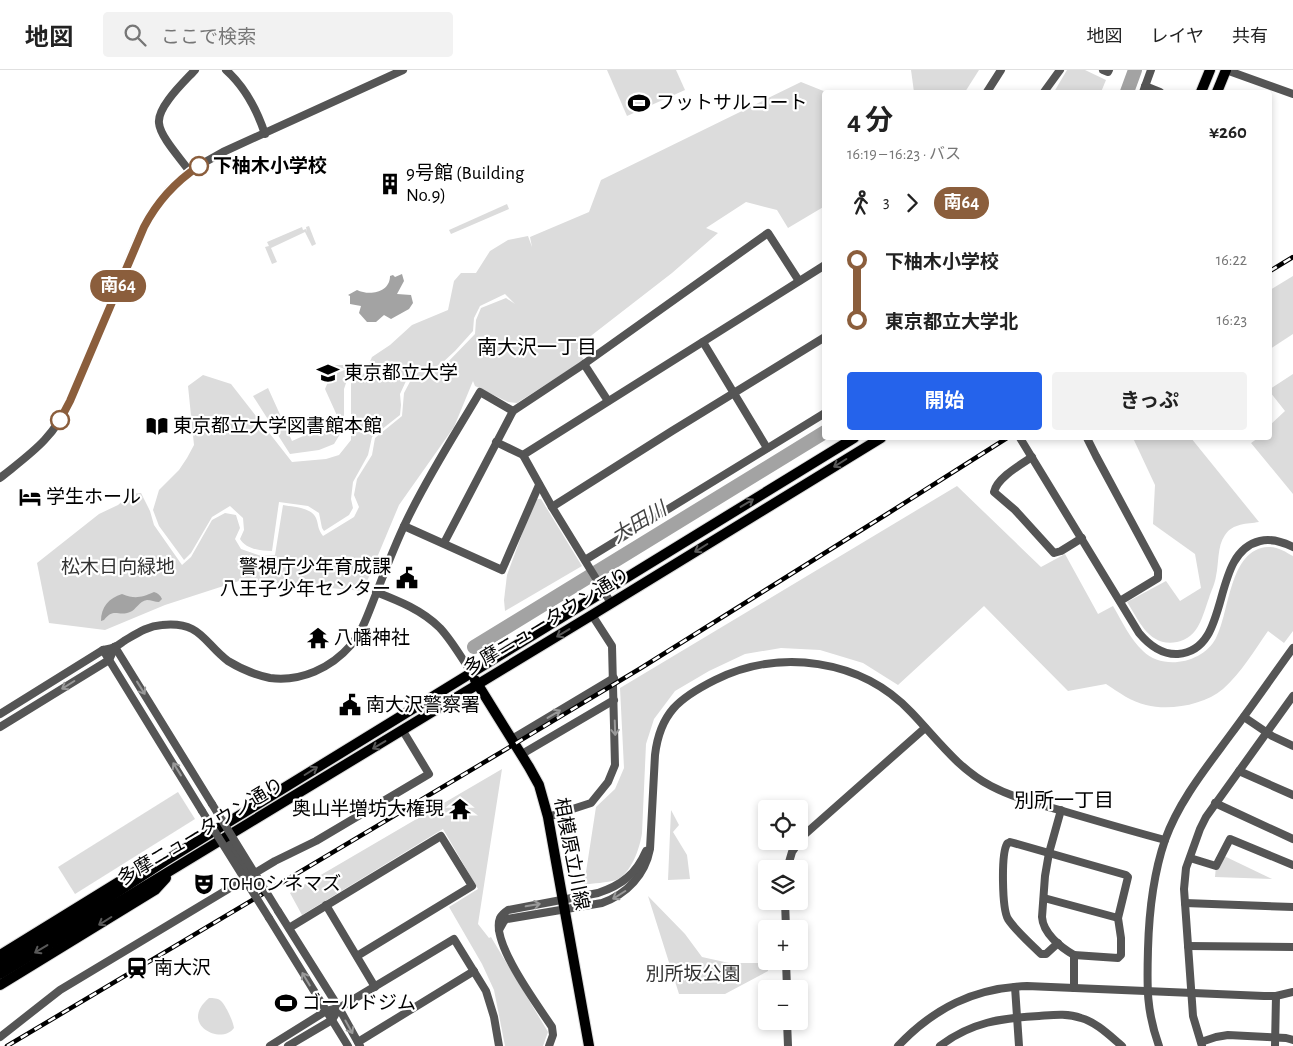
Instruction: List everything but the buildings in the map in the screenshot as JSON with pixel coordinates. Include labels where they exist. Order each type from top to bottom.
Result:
[{"type":"main road","points":[[1202,90],[1210,70]]},
{"type":"main road","points":[[1218,90],[1226,70]]},
{"type":"main road","name":"多摩ニュータウン通り","points":[[0,964],[471,672],[851,440]]},
{"type":"main road","name":"多摩ニュータウン通り","points":[[0,974],[227,838],[878,440]]},
{"type":"main road","name":"相模原立川線","points":[[471,672],[522,754],[539,786],[548,817],[589,1046]]},
{"type":"main road","points":[[0,955],[139,870],[165,861]]},
{"type":"main road","points":[[0,985],[155,890],[171,872]]},
{"type":"street","points":[[190,172],[164,137],[158,123],[162,109],[194,70]]},
{"type":"street","points":[[226,70],[243,89],[261,121],[265,134]]},
{"type":"street","points":[[0,478],[42,444],[59,422],[70,401],[144,227],[150,215],[180,180],[223,152],[403,70]]},
{"type":"street","points":[[988,90],[1002,70]]},
{"type":"street","points":[[1045,90],[1060,70]]},
{"type":"street","points":[[1103,70],[1108,72],[1109,70]]},
{"type":"street","points":[[1144,90],[1151,70]]},
{"type":"street","points":[[1226,70],[1293,94]]},
{"type":"street","points":[[444,544],[513,410],[584,364],[768,233],[799,281]]},
{"type":"street","points":[[523,455],[822,268]]},
{"type":"street","points":[[552,507],[822,338]]},
{"type":"street","points":[[702,342],[767,448]]},
{"type":"street","points":[[584,364],[608,401]]},
{"type":"street","points":[[0,714],[103,650],[115,647],[150,627],[173,624],[196,631],[204,636],[230,662],[259,676],[273,678],[300,676],[312,674],[324,668],[352,645],[362,628],[414,504],[480,392],[513,410]]},
{"type":"street","points":[[587,563],[822,415]]},
{"type":"street","points":[[1022,440],[1120,602],[1143,637],[1156,649],[1171,654],[1182,653],[1190,651],[1201,643],[1208,635],[1213,623],[1229,574],[1239,554],[1245,548],[1262,540],[1277,541],[1293,547]]},
{"type":"street","points":[[1088,440],[1159,575],[1158,578],[1120,602]]},
{"type":"street","points":[[496,442],[523,455],[552,507],[611,603]]},
{"type":"street","points":[[1032,457],[1010,472],[996,486],[994,492],[1015,510],[1054,553],[1061,551],[1082,538]]},
{"type":"street","points":[[404,526],[502,570],[539,485]]},
{"type":"street","points":[[376,592],[403,602],[440,628],[471,672]]},
{"type":"street","points":[[548,817],[591,803],[608,782],[615,765],[612,646],[592,615]]},
{"type":"street","points":[[0,727],[109,660],[115,647]]},
{"type":"street","points":[[115,647],[339,1008],[359,1044],[474,971]]},
{"type":"street","points":[[1159,1046],[1150,1016],[1147,991],[1149,916],[1156,872],[1165,840],[1188,794],[1293,648]]},
{"type":"street","points":[[103,650],[348,1046]]},
{"type":"street","points":[[549,1046],[553,1035],[552,1027],[513,967],[502,943],[499,930],[507,919],[564,905],[602,902],[630,887],[643,871],[648,858],[656,742],[663,723],[686,696],[723,676],[755,665],[780,662],[809,663],[836,668],[859,676],[880,687],[907,708],[958,763],[979,779],[1002,792],[1016,798],[1165,840]]},
{"type":"street","points":[[512,739],[614,678]]},
{"type":"street","points":[[1293,696],[1206,817],[1200,829],[1184,877],[1190,993],[1193,1016],[1202,1044],[1216,1037],[1228,1035],[1275,1037],[1293,1040]]},
{"type":"street","points":[[522,754],[614,700]]},
{"type":"street","points":[[1244,717],[1293,746]]},
{"type":"street","points":[[790,860],[792,852],[804,835],[925,728]]},
{"type":"street","points":[[0,1037],[60,990],[275,861],[316,841],[429,774],[403,730]]},
{"type":"street","points":[[1239,770],[1293,795]]},
{"type":"street","points":[[1215,803],[1293,839]]},
{"type":"street","points":[[1058,943],[1046,954],[1041,954],[1008,919],[1004,904],[1004,854],[1007,844],[1010,842],[1049,852],[1126,875],[1128,878],[1118,918],[1121,955],[1118,958],[1074,955],[1065,950],[1046,930],[1042,922],[1045,876],[1049,852],[1061,810]]},
{"type":"street","points":[[289,928],[441,836],[472,886],[356,956]]},
{"type":"street","points":[[227,838],[250,876]]},
{"type":"street","points":[[1190,858],[1216,866],[1230,838],[1293,865]]},
{"type":"street","points":[[1044,898],[1118,918]]},
{"type":"street","points":[[1185,903],[1293,907]]},
{"type":"street","points":[[326,905],[374,987]]},
{"type":"street","points":[[270,1046],[326,1011],[339,1008],[454,939],[486,991],[494,1017],[499,1046]]},
{"type":"street","points":[[1188,946],[1293,947]]},
{"type":"street","points":[[1074,955],[1074,988]]},
{"type":"street","points":[[1015,987],[1019,1046]]},
{"type":"street","points":[[898,1046],[920,1024],[946,1007],[974,995],[1003,988],[1074,988],[1276,996],[1293,992]]},
{"type":"street","points":[[1275,1046],[1276,996]]},
{"type":"street","points":[[288,1046],[332,1020],[339,1008]]},
{"type":"street","points":[[940,1046],[951,1038],[996,1020],[1066,1014],[1091,1022],[1122,1046]]},
{"type":"street","points":[[787,1030],[788,1046]]},
{"type":"green space","name":"フットサルコート","points":[[607,70],[676,70],[685,90],[627,116]]},
{"type":"green space","points":[[911,70],[979,70],[966,90],[914,90]]},
{"type":"green space","points":[[1067,70],[1085,70],[1106,80],[1102,90],[1055,90]]},
{"type":"green space","name":"松木日向緑地","points":[[801,82],[822,90],[822,208],[788,228],[777,210],[746,202],[706,228],[718,233],[672,273],[592,335],[577,350],[584,360],[517,403],[508,402],[475,386],[473,381],[454,427],[399,505],[363,591],[242,580],[165,605],[105,630],[49,623],[37,563],[99,514],[118,505],[131,494],[141,493],[150,511],[154,525],[182,565],[191,557],[212,520],[225,513],[236,515],[240,528],[235,539],[241,549],[261,556],[275,555],[283,505],[301,508],[314,514],[323,536],[354,517],[359,507],[354,495],[357,479],[372,455],[375,438],[402,416],[404,393],[413,376],[419,372],[433,370],[445,365],[475,334],[476,320],[481,308],[506,298],[515,304],[505,294],[480,306],[474,318],[473,331],[441,364],[430,369],[416,369],[406,381],[400,394],[400,415],[372,437],[368,455],[353,482],[351,499],[353,508],[349,515],[324,531],[319,513],[308,506],[279,502],[272,551],[254,549],[240,539],[244,530],[243,518],[230,506],[212,517],[191,553],[184,560],[159,526],[153,510],[159,490],[179,470],[194,445],[188,386],[203,375],[231,384],[292,462],[326,459],[339,455],[351,440],[351,384],[353,378],[365,373],[372,357],[390,345],[412,325],[448,310],[454,281],[461,273],[476,273],[490,251],[508,240],[528,236],[532,247],[530,237],[589,212],[601,180]]},
{"type":"green space","points":[[507,204],[509,209],[451,234],[449,230]]},
{"type":"green space","points":[[309,226],[316,244],[312,246],[305,232],[271,248],[277,262],[272,264],[265,247],[269,246],[267,242],[302,227],[307,232],[306,227]]},
{"type":"green space","points":[[1293,276],[1293,334],[1272,348],[1272,289]]},
{"type":"green space","points":[[335,365],[348,365],[355,369],[348,377],[344,389],[342,431],[334,444],[319,450],[290,454],[253,396],[268,388],[292,441],[339,420],[325,389]]},
{"type":"green space","points":[[1293,374],[1293,494],[1251,443],[1255,440],[1272,440],[1272,423],[1285,411],[1272,395],[1272,388]]},
{"type":"green space","points":[[1134,440],[1193,440],[1259,522],[1236,526],[1228,531],[1222,539],[1215,582],[1202,619],[1190,636],[1177,642],[1167,643],[1152,637],[1141,625],[1127,602],[1166,581],[1180,601],[1201,588],[1195,554],[1153,524],[1155,485]]},
{"type":"green space","points":[[957,486],[1041,567],[1065,554],[1098,614],[1113,606],[1134,641],[1151,657],[1161,661],[1182,661],[1202,653],[1210,647],[1221,627],[1238,570],[1245,558],[1255,550],[1268,547],[1278,548],[1293,556],[1293,631],[1284,643],[1268,631],[1236,676],[1223,689],[1197,703],[1176,707],[1155,707],[1136,702],[1106,684],[1068,691],[984,606],[898,685],[863,663],[820,650],[781,648],[745,654],[709,671],[675,691],[654,719],[646,744],[642,833],[637,853],[621,877],[612,881],[584,885],[596,807],[615,789],[624,768],[620,688]]},
{"type":"green space","points":[[535,499],[541,499],[582,566],[505,611],[504,600],[507,575]]},
{"type":"green space","points":[[502,769],[478,924],[489,938],[491,937],[548,1032],[543,1046],[505,1046],[494,990],[482,964],[449,907],[478,889],[443,829],[302,915],[290,893]]},
{"type":"green space","points":[[178,792],[195,819],[75,894],[58,867]]},
{"type":"green space","points":[[671,810],[679,825],[673,832],[687,855],[690,879],[668,880]]},
{"type":"green space","points":[[1222,855],[1272,879],[1215,877],[1216,866]]},
{"type":"green space","name":"別所坂公園","points":[[648,896],[685,934],[702,957],[729,963],[758,963],[758,970],[768,970],[725,994],[679,994]]},
{"type":"green space","points":[[209,998],[220,1000],[227,1010],[234,1028],[228,1033],[220,1035],[212,1033],[200,1024],[198,1016],[201,1007]]},
{"type":"shaded area","points":[[402,274],[404,281],[397,294],[411,295],[413,303],[409,309],[391,319],[384,315],[376,322],[367,322],[359,313],[361,306],[350,304],[350,296],[348,295],[357,290],[367,293],[378,292],[387,286],[390,276],[393,275],[395,277]]},
{"type":"shaded area","points":[[154,592],[159,594],[162,599],[159,602],[144,601],[130,612],[122,614],[113,613],[101,621],[104,607],[113,598],[122,594],[131,597],[145,596]]},
{"type":"waterway","name":"大田川","points":[[1128,90],[1135,70]]},
{"type":"waterway","name":"大田川","points":[[474,647],[822,434]]},
{"type":"railway","points":[[1272,270],[1293,257]]},
{"type":"railway","points":[[7,1046],[641,668],[1004,440]]},
{"type":"bus line","name":"南64","points":[[60,420],[70,401],[135,245],[150,215],[169,190],[199,166]]},
{"type":"place","name":"フットサルコート","points":[[639,103]]},
{"type":"place","name":"下柚木小学校","points":[[199,166]]},
{"type":"place","name":"9号館 (Building No.9)","points":[[390,184]]},
{"type":"place","name":"東京都立大学","points":[[328,373]]},
{"type":"place","name":"東京都立大学図書館本館","points":[[157,426]]},
{"type":"place","name":"学生ホール","points":[[30,497]]},
{"type":"place","name":"警視庁少年育成課 八王子少年センター","points":[[407,578]]},
{"type":"place","name":"八幡神社","points":[[318,638]]},
{"type":"place","name":"南大沢警察署","points":[[350,705]]},
{"type":"place","name":"奥山半増坊大権現","points":[[460,809]]},
{"type":"place","name":"TOHOシネマズ","points":[[204,884]]},
{"type":"place","name":"南大沢","points":[[137,968]]},
{"type":"place","name":"ゴールドジム","points":[[286,1003]]},
{"type":"district","name":"南大沢一丁目","points":[[537,348]]},
{"type":"district","name":"別所一丁目","points":[[1064,801]]}]
